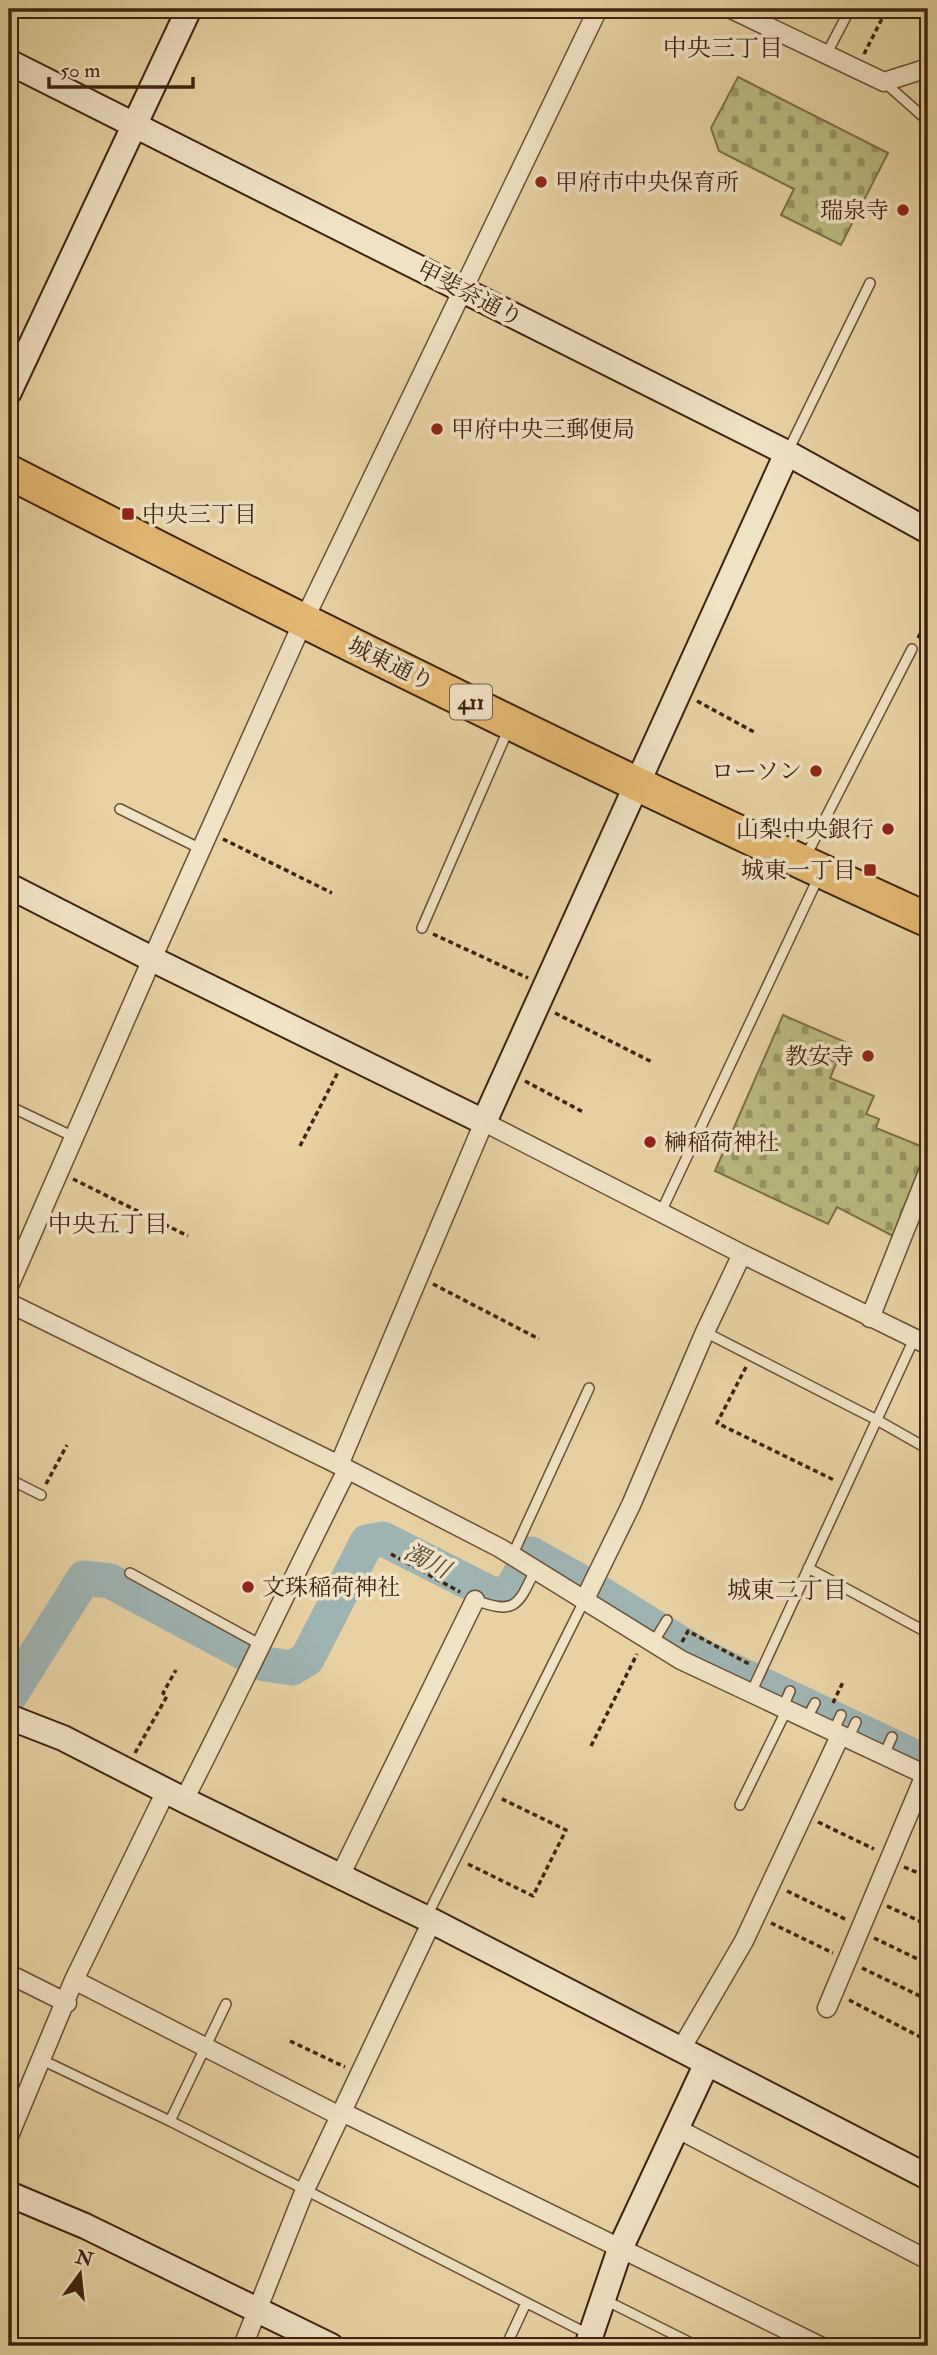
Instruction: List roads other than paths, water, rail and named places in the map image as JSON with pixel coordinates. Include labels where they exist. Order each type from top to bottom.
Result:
[{"type":"highway","name":"城東通り","points":[[9,472],[303,622],[928,920]]},
{"type":"street","points":[[9,392],[190,9]]},
{"type":"street","points":[[9,1286],[303,622],[598,9]]},
{"type":"street","points":[[742,11],[884,82],[928,68]]},
{"type":"street","name":"甲斐奈通り","points":[[9,62],[787,453],[928,531]]},
{"type":"street","points":[[9,2136],[74,1980],[175,1796],[262,1647],[343,1467],[484,1122],[787,453]]},
{"type":"street","points":[[9,886],[152,960],[484,1122],[921,1342]]},
{"type":"street","points":[[870,1318],[923,1203],[928,1172]]},
{"type":"street","points":[[584,1601],[631,1505],[705,1332],[742,1254]]},
{"type":"street","points":[[9,1303],[343,1467],[513,1556],[681,1660],[885,1753],[926,1775],[830,2000]]},
{"type":"street","points":[[340,1876],[474,1600]]},
{"type":"street","points":[[9,1717],[63,1738],[175,1796],[429,1919],[928,2177]]},
{"type":"street","points":[[681,2049],[744,1941],[841,1733]]},
{"type":"street","points":[[243,2346],[304,2192],[429,1919]]},
{"type":"street","points":[[9,1974],[66,2003]]},
{"type":"street","points":[[74,1980],[341,2114],[820,2346]]},
{"type":"street","points":[[589,2341],[620,2249],[707,2063]]},
{"type":"street","points":[[678,2129],[928,2260]]},
{"type":"street","points":[[9,2194],[85,2226],[331,2346]]},
{"type":"lane","points":[[827,53],[850,9]]},
{"type":"lane","points":[[884,82],[928,121]]},
{"type":"lane","points":[[787,453],[870,283]]},
{"type":"lane","points":[[662,1212],[812,867],[912,649]]},
{"type":"lane","points":[[422,928],[512,722]]},
{"type":"lane","points":[[120,809],[205,841]]},
{"type":"lane","points":[[9,1106],[74,1137]]},
{"type":"lane","points":[[705,1332],[928,1449]]},
{"type":"lane","points":[[751,1692],[877,1420],[921,1342]]},
{"type":"lane","points":[[513,1556],[589,1388]]},
{"type":"lane","points":[[9,1479],[41,1495]]},
{"type":"lane","points":[[808,1568],[928,1633]]},
{"type":"lane","points":[[474,1600],[494,1607],[506,1608],[515,1604],[522,1597],[534,1570]]},
{"type":"lane","points":[[130,1573],[262,1647]]},
{"type":"lane","points":[[429,1919],[488,1792],[584,1601]]},
{"type":"lane","points":[[651,1639],[667,1620]]},
{"type":"lane","points":[[740,1805],[790,1691]]},
{"type":"lane","points":[[808,1717],[815,1703]]},
{"type":"lane","points":[[841,1715],[841,1733]]},
{"type":"lane","points":[[841,1733],[856,1722]]},
{"type":"lane","points":[[885,1753],[892,1737]]},
{"type":"lane","points":[[170,2122],[226,2004]]},
{"type":"lane","points":[[42,2060],[526,2303],[589,2341]]},
{"type":"lane","points":[[604,2300],[697,2346]]},
{"type":"lane","points":[[506,2346],[526,2303]]},
{"type":"waterway","name":"濁川","points":[[9,1697],[84,1578],[110,1581],[265,1664],[292,1668],[307,1659],[367,1542],[383,1539],[490,1593],[504,1595],[512,1589],[531,1554],[701,1656],[928,1763]]},
{"type":"place","name":"甲府市中央保育所","points":[[541,182]]},
{"type":"place","name":"瑞泉寺","points":[[903,210]]},
{"type":"place","name":"甲府中央三郵便局","points":[[437,429]]},
{"type":"place","name":"中央三丁目","points":[[128,514]]},
{"type":"place","name":"ローソン","points":[[816,771]]},
{"type":"place","name":"山梨中央銀行","points":[[888,829]]},
{"type":"place","name":"城東一丁目","points":[[870,870]]},
{"type":"place","name":"教安寺","points":[[868,1056]]},
{"type":"place","name":"榊稲荷神社","points":[[650,1142]]},
{"type":"place","name":"文珠稲荷神社","points":[[248,1587]]},
{"type":"district","name":"中央三丁目","points":[[723,48]]},
{"type":"district","name":"中央五丁目","points":[[108,1224]]},
{"type":"district","name":"城東二丁目","points":[[787,1590]]}]
